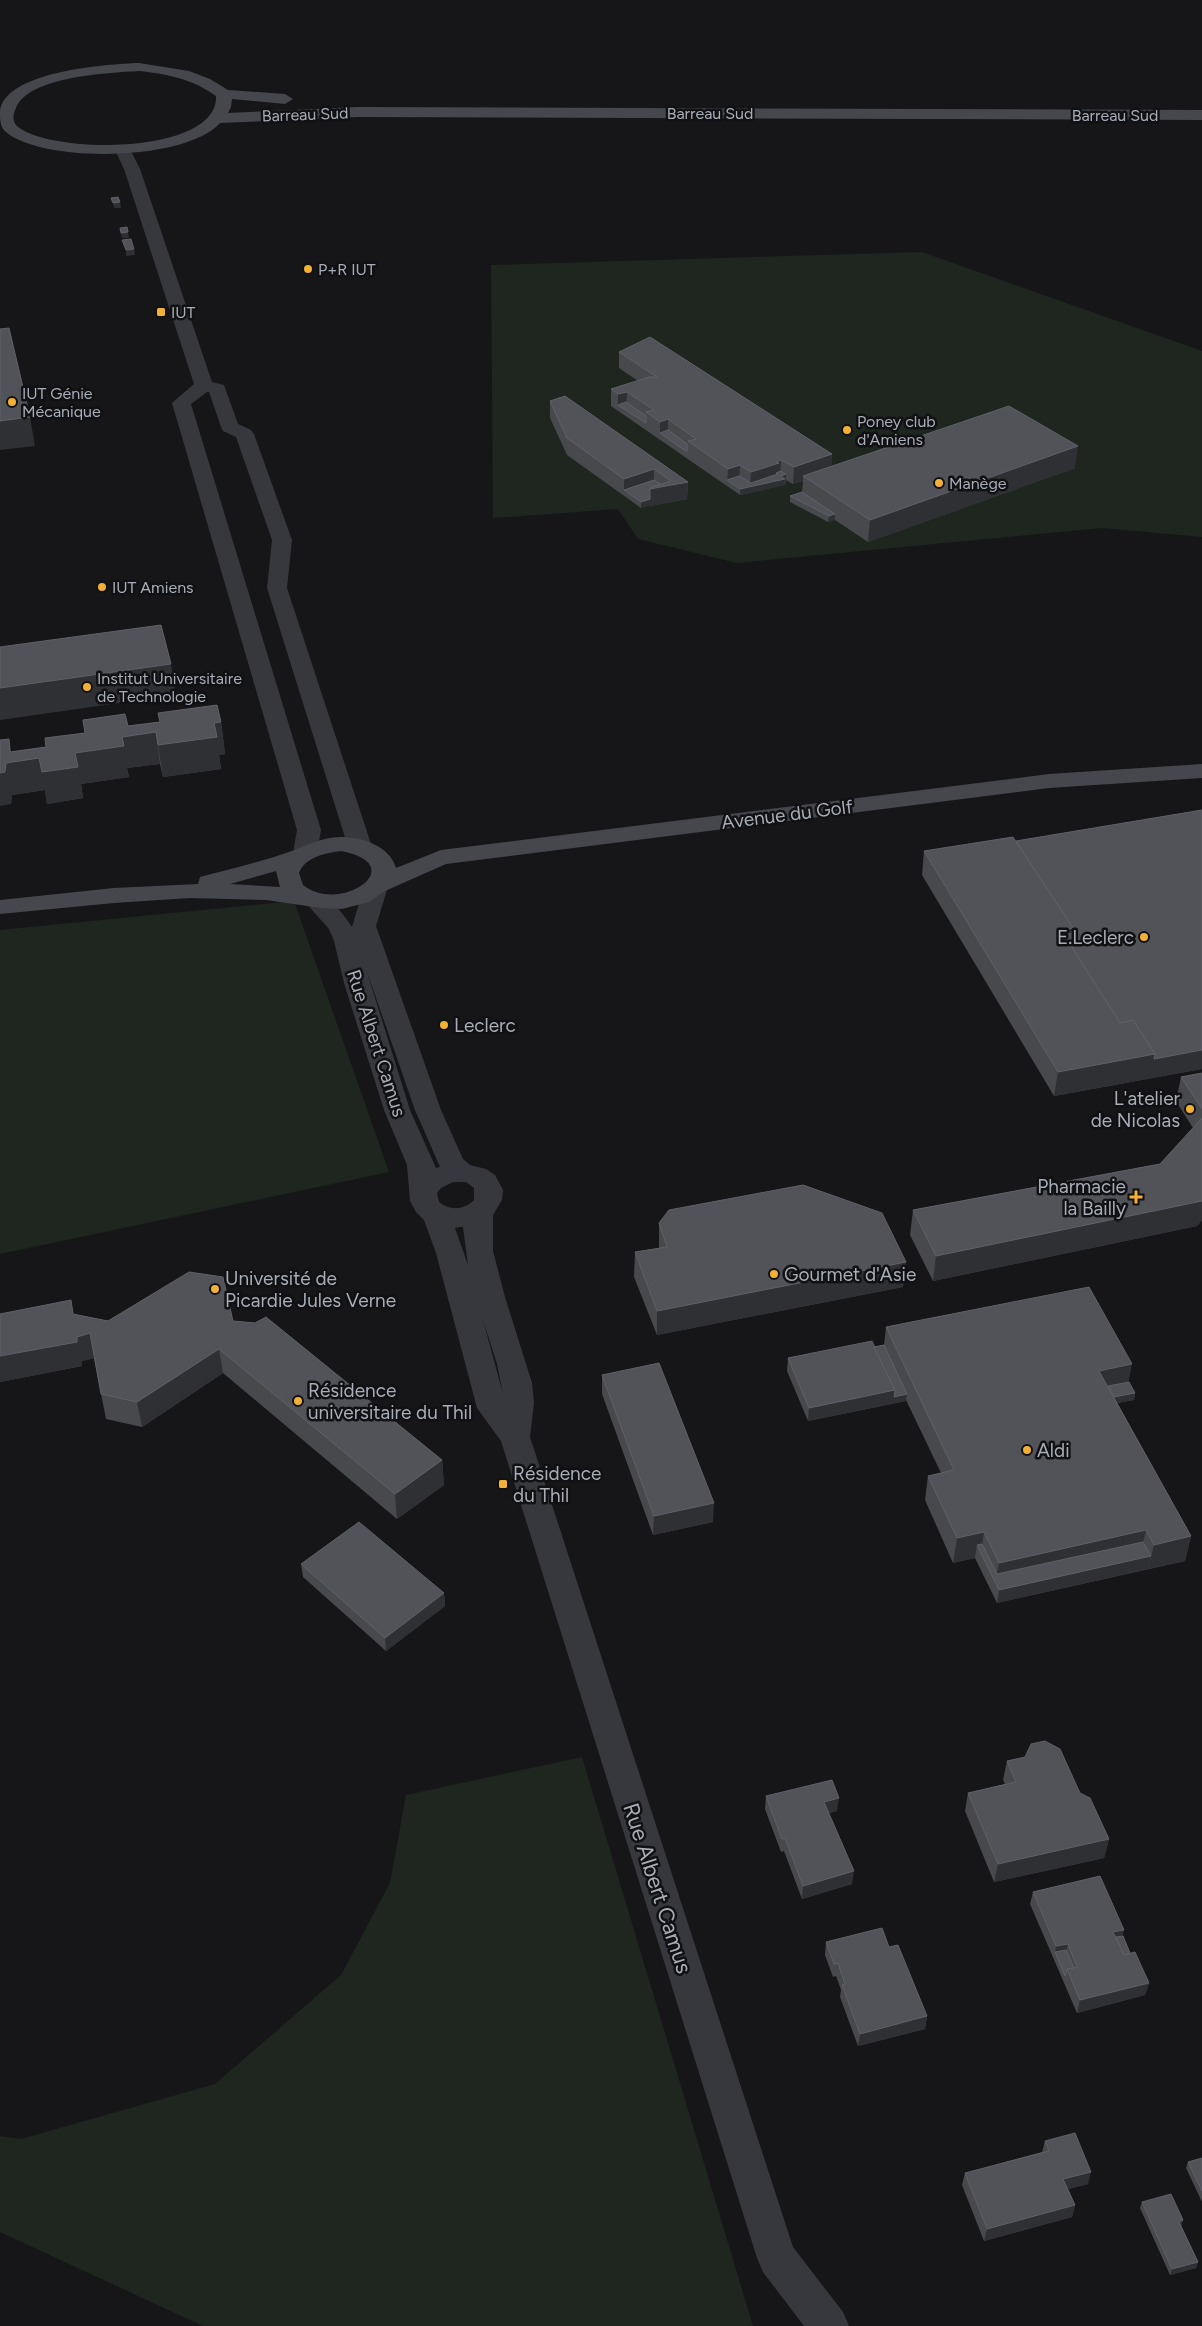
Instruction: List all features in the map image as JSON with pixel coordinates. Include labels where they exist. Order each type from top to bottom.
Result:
[{"type":"main road","points":[[139,67],[177,71],[200,79],[224,94],[224,108],[218,118],[198,131],[173,140],[122,150],[95,150],[56,146],[21,134],[4,123],[6,98],[33,86],[66,75],[101,69],[139,67]]},
{"type":"main road","name":"Barreau Sud","points":[[224,94],[336,103],[426,105],[1202,108]]},
{"type":"main road","name":"Barreau Sud","points":[[218,118],[358,112],[1202,115]]},
{"type":"main road","name":"Avenue du Golf","points":[[377,888],[440,857],[1050,781],[1202,771]]},
{"type":"main road","points":[[178,890],[331,845],[440,857]]},
{"type":"main road","points":[[0,907],[178,890],[237,890],[310,899],[348,901],[377,888],[384,876],[384,867],[380,858],[365,849]]},
{"type":"main road","points":[[302,855],[290,867],[288,878],[293,888],[310,899]]},
{"type":"street","points":[[122,150],[132,169],[204,385]]},
{"type":"street","points":[[204,385],[217,389],[230,427],[244,434],[282,540],[277,588],[365,849]]},
{"type":"street","points":[[204,385],[181,403],[309,830],[302,855]]},
{"type":"street","name":"Rue Albert Camus","points":[[377,888],[364,926],[428,1110],[452,1164],[461,1172]]},
{"type":"street","name":"Rue Albert Camus","points":[[310,899],[341,930],[382,1065],[423,1173],[430,1203],[450,1253],[492,1408],[514,1437],[777,2258],[829,2326]]},
{"type":"street","points":[[461,1172],[479,1177],[489,1189],[488,1201],[471,1215],[453,1218],[430,1203],[427,1185],[441,1175],[461,1172]]},
{"type":"street","name":"Rue Albert Camus","points":[[478,1211],[476,1223],[479,1250],[496,1317],[518,1385],[514,1437]]},
{"type":"shaded area","name":"Poney club d'Amiens","points":[[922,252],[1202,351],[1202,537],[1102,528],[737,563],[638,539],[618,509],[493,518],[491,265]]},
{"type":"shaded area","points":[[294,901],[389,1172],[0,1254],[0,930]]},
{"type":"shaded area","points":[[582,1757],[753,2326],[203,2326],[0,2232],[0,2136],[21,2139],[215,2084],[341,1975],[390,1883],[406,1795]]},
{"type":"building","points":[[118,197],[120,202],[113,203],[111,198]]},
{"type":"building","points":[[127,227],[128,232],[121,233],[120,228]]},
{"type":"building","points":[[131,239],[134,249],[126,250],[122,240]]},
{"type":"building","points":[[9,328],[30,417],[0,421],[0,329]]},
{"type":"building","points":[[650,337],[832,454],[794,467],[781,460],[776,462],[779,463],[751,472],[740,465],[728,469],[688,441],[696,439],[668,419],[660,422],[646,412],[654,410],[627,392],[618,394],[611,389],[649,377],[657,377],[619,352]]},
{"type":"building","points":[[565,396],[688,482],[650,489],[671,481],[654,469],[624,479],[567,438],[550,401]]},
{"type":"building","points":[[626,402],[646,416],[646,423],[618,405]]},
{"type":"building","points":[[1009,406],[1078,446],[870,520],[803,476]]},
{"type":"building","points":[[668,430],[687,444],[687,452],[660,433]]},
{"type":"building","points":[[781,471],[786,474],[781,476],[785,479],[740,489],[727,480],[739,476],[751,483],[778,474],[776,473]]},
{"type":"building","points":[[654,480],[660,484],[650,488],[650,499],[641,502],[624,490]]},
{"type":"building","points":[[802,492],[835,514],[829,516],[790,496]]},
{"type":"building","points":[[161,625],[171,664],[0,688],[0,647]]},
{"type":"building","points":[[217,705],[221,722],[214,723],[217,737],[158,745],[156,732],[122,737],[124,746],[75,753],[78,767],[42,772],[39,758],[6,763],[5,772],[0,773],[0,740],[9,739],[10,752],[46,747],[45,738],[85,733],[83,720],[125,714],[128,726],[160,722],[158,713]]},
{"type":"building","points":[[1202,810],[1202,1050],[1154,1059],[1155,1054],[1133,1020],[1120,1023],[1064,935],[1072,933],[1073,928],[1016,841]]},
{"type":"building","points":[[1013,837],[1073,928],[1061,930],[1120,1023],[1133,1020],[1155,1054],[1058,1072],[924,851]]},
{"type":"building","points":[[1202,1073],[1202,1109],[1181,1077]]},
{"type":"building","points":[[1202,1118],[1202,1201],[936,1256],[913,1210],[1160,1164]]},
{"type":"building","name":"Gourmet d'Asie","points":[[803,1185],[882,1213],[906,1262],[657,1311],[635,1252],[667,1247],[659,1223],[669,1210]]},
{"type":"building","name":"Résidence universitaire du Thil","points":[[189,1272],[223,1277],[233,1321],[255,1323],[266,1317],[442,1460],[395,1494],[219,1349],[137,1402],[101,1394],[90,1333],[77,1337],[77,1342],[0,1356],[0,1314],[71,1300],[73,1314],[108,1321]]},
{"type":"building","name":"Aldi","points":[[1089,1287],[1132,1364],[1099,1371],[1191,1536],[1154,1545],[1146,1530],[999,1563],[984,1532],[957,1538],[928,1476],[954,1470],[886,1327]]},
{"type":"building","points":[[872,1341],[895,1390],[809,1408],[788,1358]]},
{"type":"building","points":[[884,1345],[907,1394],[894,1397],[895,1390],[874,1347]]},
{"type":"building","points":[[659,1363],[714,1503],[654,1516],[602,1375]]},
{"type":"building","points":[[1129,1382],[1135,1393],[1114,1397],[1108,1386]]},
{"type":"building","points":[[359,1522],[444,1593],[385,1638],[301,1564]]},
{"type":"building","points":[[1143,1542],[1151,1556],[999,1590],[977,1545],[982,1544],[997,1574]]},
{"type":"building","points":[[1045,1741],[1060,1749],[1080,1793],[1090,1798],[1109,1839],[998,1864],[968,1793],[1016,1782],[1007,1761],[1025,1757],[1031,1744]]},
{"type":"building","points":[[832,1780],[839,1798],[824,1802],[854,1871],[803,1886],[785,1838],[782,1839],[766,1796]]},
{"type":"building","points":[[1100,1876],[1124,1930],[1113,1932],[1124,1955],[1135,1952],[1149,1983],[1080,2000],[1067,1969],[1077,1967],[1068,1944],[1056,1946],[1033,1892]]},
{"type":"building","points":[[882,1928],[889,1947],[898,1945],[927,2016],[860,2034],[842,1985],[845,1984],[838,1963],[834,1964],[826,1942]]},
{"type":"building","points":[[1123,1936],[1130,1953],[1124,1955],[1116,1937]]},
{"type":"building","points":[[1066,1950],[1074,1968],[1067,1969],[1065,1976],[1055,1952]]},
{"type":"building","points":[[1075,2133],[1091,2172],[1063,2179],[1075,2205],[987,2229],[965,2173],[1049,2151],[1045,2141]]},
{"type":"building","points":[[1202,2158],[1202,2191],[1188,2162]]},
{"type":"building","points":[[1171,2194],[1183,2220],[1179,2222],[1198,2262],[1172,2269],[1142,2202]]},
{"type":"place","name":"P+R IUT","points":[[308,269]]},
{"type":"place","name":"IUT","points":[[161,312]]},
{"type":"place","name":"IUT Génie Mécanique","points":[[12,402]]},
{"type":"place","name":"Poney club d'Amiens","points":[[847,430]]},
{"type":"place","name":"Manège","points":[[939,483]]},
{"type":"place","name":"IUT Amiens","points":[[102,587]]},
{"type":"place","name":"Institut Universitaire de Technologie","points":[[87,687]]},
{"type":"place","name":"E.Leclerc","points":[[1144,937]]},
{"type":"place","name":"Leclerc","points":[[444,1025]]},
{"type":"place","name":"L'atelier de Nicolas","points":[[1190,1109]]},
{"type":"place","name":"Pharmacie la Bailly","points":[[1136,1197]]},
{"type":"place","name":"Gourmet d'Asie","points":[[774,1274]]},
{"type":"place","name":"Université de Picardie Jules Verne","points":[[215,1289]]},
{"type":"place","name":"Résidence universitaire du Thil","points":[[298,1401]]},
{"type":"place","name":"Aldi","points":[[1027,1450]]},
{"type":"place","name":"Résidence du Thil","points":[[503,1484]]}]
